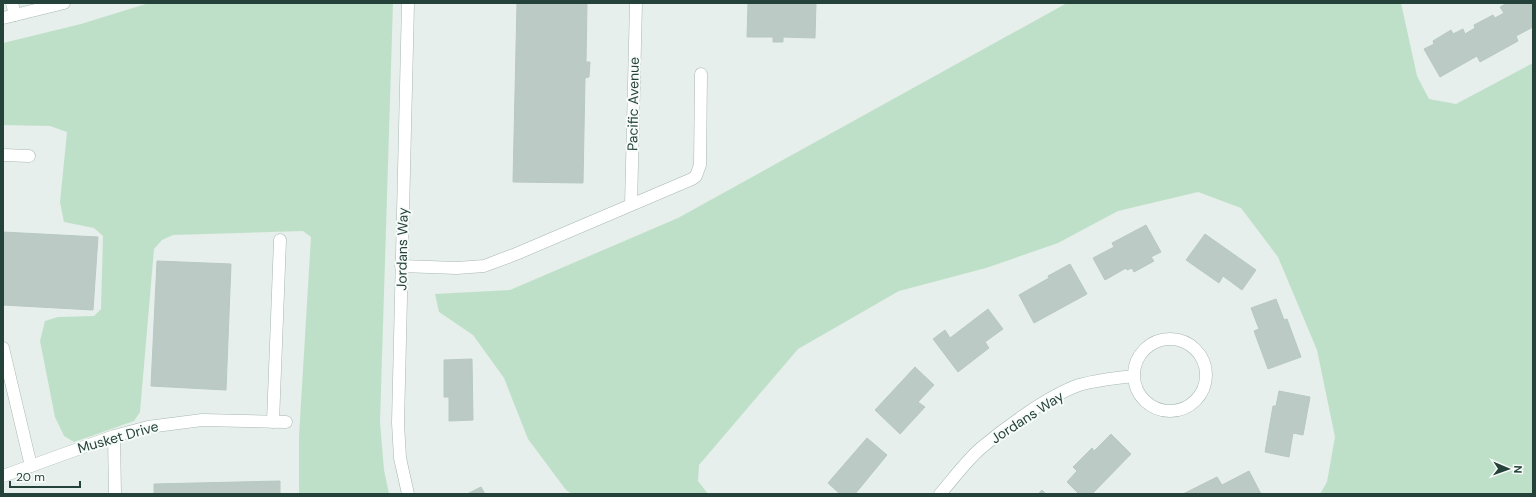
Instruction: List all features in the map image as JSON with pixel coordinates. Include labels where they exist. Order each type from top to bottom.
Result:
[{"type":"street","points":[[12,3],[15,15]]},
{"type":"street","points":[[3,18],[64,3]]},
{"type":"street","name":"Jordans Way","points":[[408,3],[398,441],[408,494]]},
{"type":"street","name":"Pacific Avenue","points":[[631,205],[636,3]]},
{"type":"street","points":[[401,266],[457,268],[484,266],[692,179],[699,170],[701,74]]},
{"type":"street","points":[[3,155],[29,156]]},
{"type":"street","points":[[273,422],[280,240]]},
{"type":"street","points":[[1170,339],[1182,341],[1193,347],[1202,357],[1206,369],[1206,382],[1201,394],[1194,403],[1182,410],[1170,412],[1159,410],[1149,405],[1141,397],[1136,387],[1134,376],[1135,365],[1144,351],[1158,341],[1170,339]]},
{"type":"street","points":[[3,348],[31,466]]},
{"type":"street","name":"Jordans Way","points":[[940,494],[980,448],[1057,395],[1078,386],[1098,380],[1134,376]]},
{"type":"street","name":"Musket Drive","points":[[3,476],[114,436],[148,426],[184,421],[217,420],[286,422]]},
{"type":"street","points":[[114,436],[114,494]]},
{"type":"green space","points":[[149,3],[393,3],[380,422],[384,470],[389,494],[299,494],[299,436],[311,237],[303,231],[173,235],[162,240],[154,249],[140,412],[134,421],[74,442],[64,436],[55,417],[40,341],[45,321],[58,317],[94,316],[101,309],[103,236],[94,228],[64,222],[60,202],[67,132],[50,126],[3,125],[3,43],[81,24]]},
{"type":"green space","points":[[1067,3],[1401,3],[1417,76],[1429,99],[1456,104],[1533,63],[1533,494],[1320,494],[1327,482],[1335,437],[1317,350],[1278,257],[1241,208],[1198,192],[1118,211],[1058,243],[986,268],[899,291],[798,349],[699,465],[698,481],[708,494],[572,494],[566,490],[528,439],[504,378],[473,335],[439,312],[435,294],[510,290],[678,218]]},
{"type":"building","points":[[517,3],[587,3],[586,62],[590,62],[589,77],[585,78],[583,183],[513,182]]},
{"type":"building","points":[[748,3],[816,3],[815,38],[783,37],[783,42],[773,42],[773,37],[747,37]]},
{"type":"building","points":[[1507,3],[1533,3],[1533,27],[1516,36],[1518,41],[1480,62],[1477,56],[1440,77],[1424,49],[1434,44],[1433,41],[1451,30],[1453,34],[1463,29],[1465,34],[1475,28],[1474,25],[1493,15],[1495,18],[1504,13],[1500,7]]},
{"type":"building","points":[[1146,225],[1161,252],[1151,257],[1154,261],[1134,272],[1132,268],[1127,270],[1126,268],[1105,280],[1093,258],[1114,247],[1112,243]]},
{"type":"building","points":[[3,232],[98,237],[93,310],[3,305]]},
{"type":"building","points":[[1205,234],[1256,270],[1242,290],[1223,276],[1219,283],[1186,260]]},
{"type":"building","points":[[157,261],[231,264],[226,390],[151,386]]},
{"type":"building","points":[[1070,264],[1087,294],[1034,323],[1019,295]]},
{"type":"building","points":[[1276,299],[1284,320],[1287,319],[1301,357],[1268,369],[1254,331],[1259,329],[1251,308]]},
{"type":"building","points":[[988,309],[1003,329],[985,342],[989,348],[958,372],[933,339],[945,330],[950,338]]},
{"type":"building","points":[[472,359],[473,420],[449,421],[449,397],[444,397],[444,360]]},
{"type":"building","points":[[915,367],[934,385],[918,402],[925,407],[900,434],[875,410]]},
{"type":"building","points":[[1279,391],[1310,397],[1303,435],[1293,433],[1289,457],[1265,452],[1273,406],[1276,406]]},
{"type":"building","points":[[1111,434],[1131,454],[1092,494],[1079,494],[1067,482],[1077,471],[1073,467],[1092,448],[1094,451]]},
{"type":"building","points":[[867,438],[887,455],[855,494],[840,494],[828,483]]},
{"type":"building","points":[[1249,471],[1261,494],[1183,494],[1217,477],[1222,485]]},
{"type":"building","points":[[280,481],[280,494],[154,494],[154,484]]},
{"type":"building","points":[[481,487],[485,494],[467,494]]},
{"type":"building","points":[[1042,490],[1046,494],[1038,494]]}]
